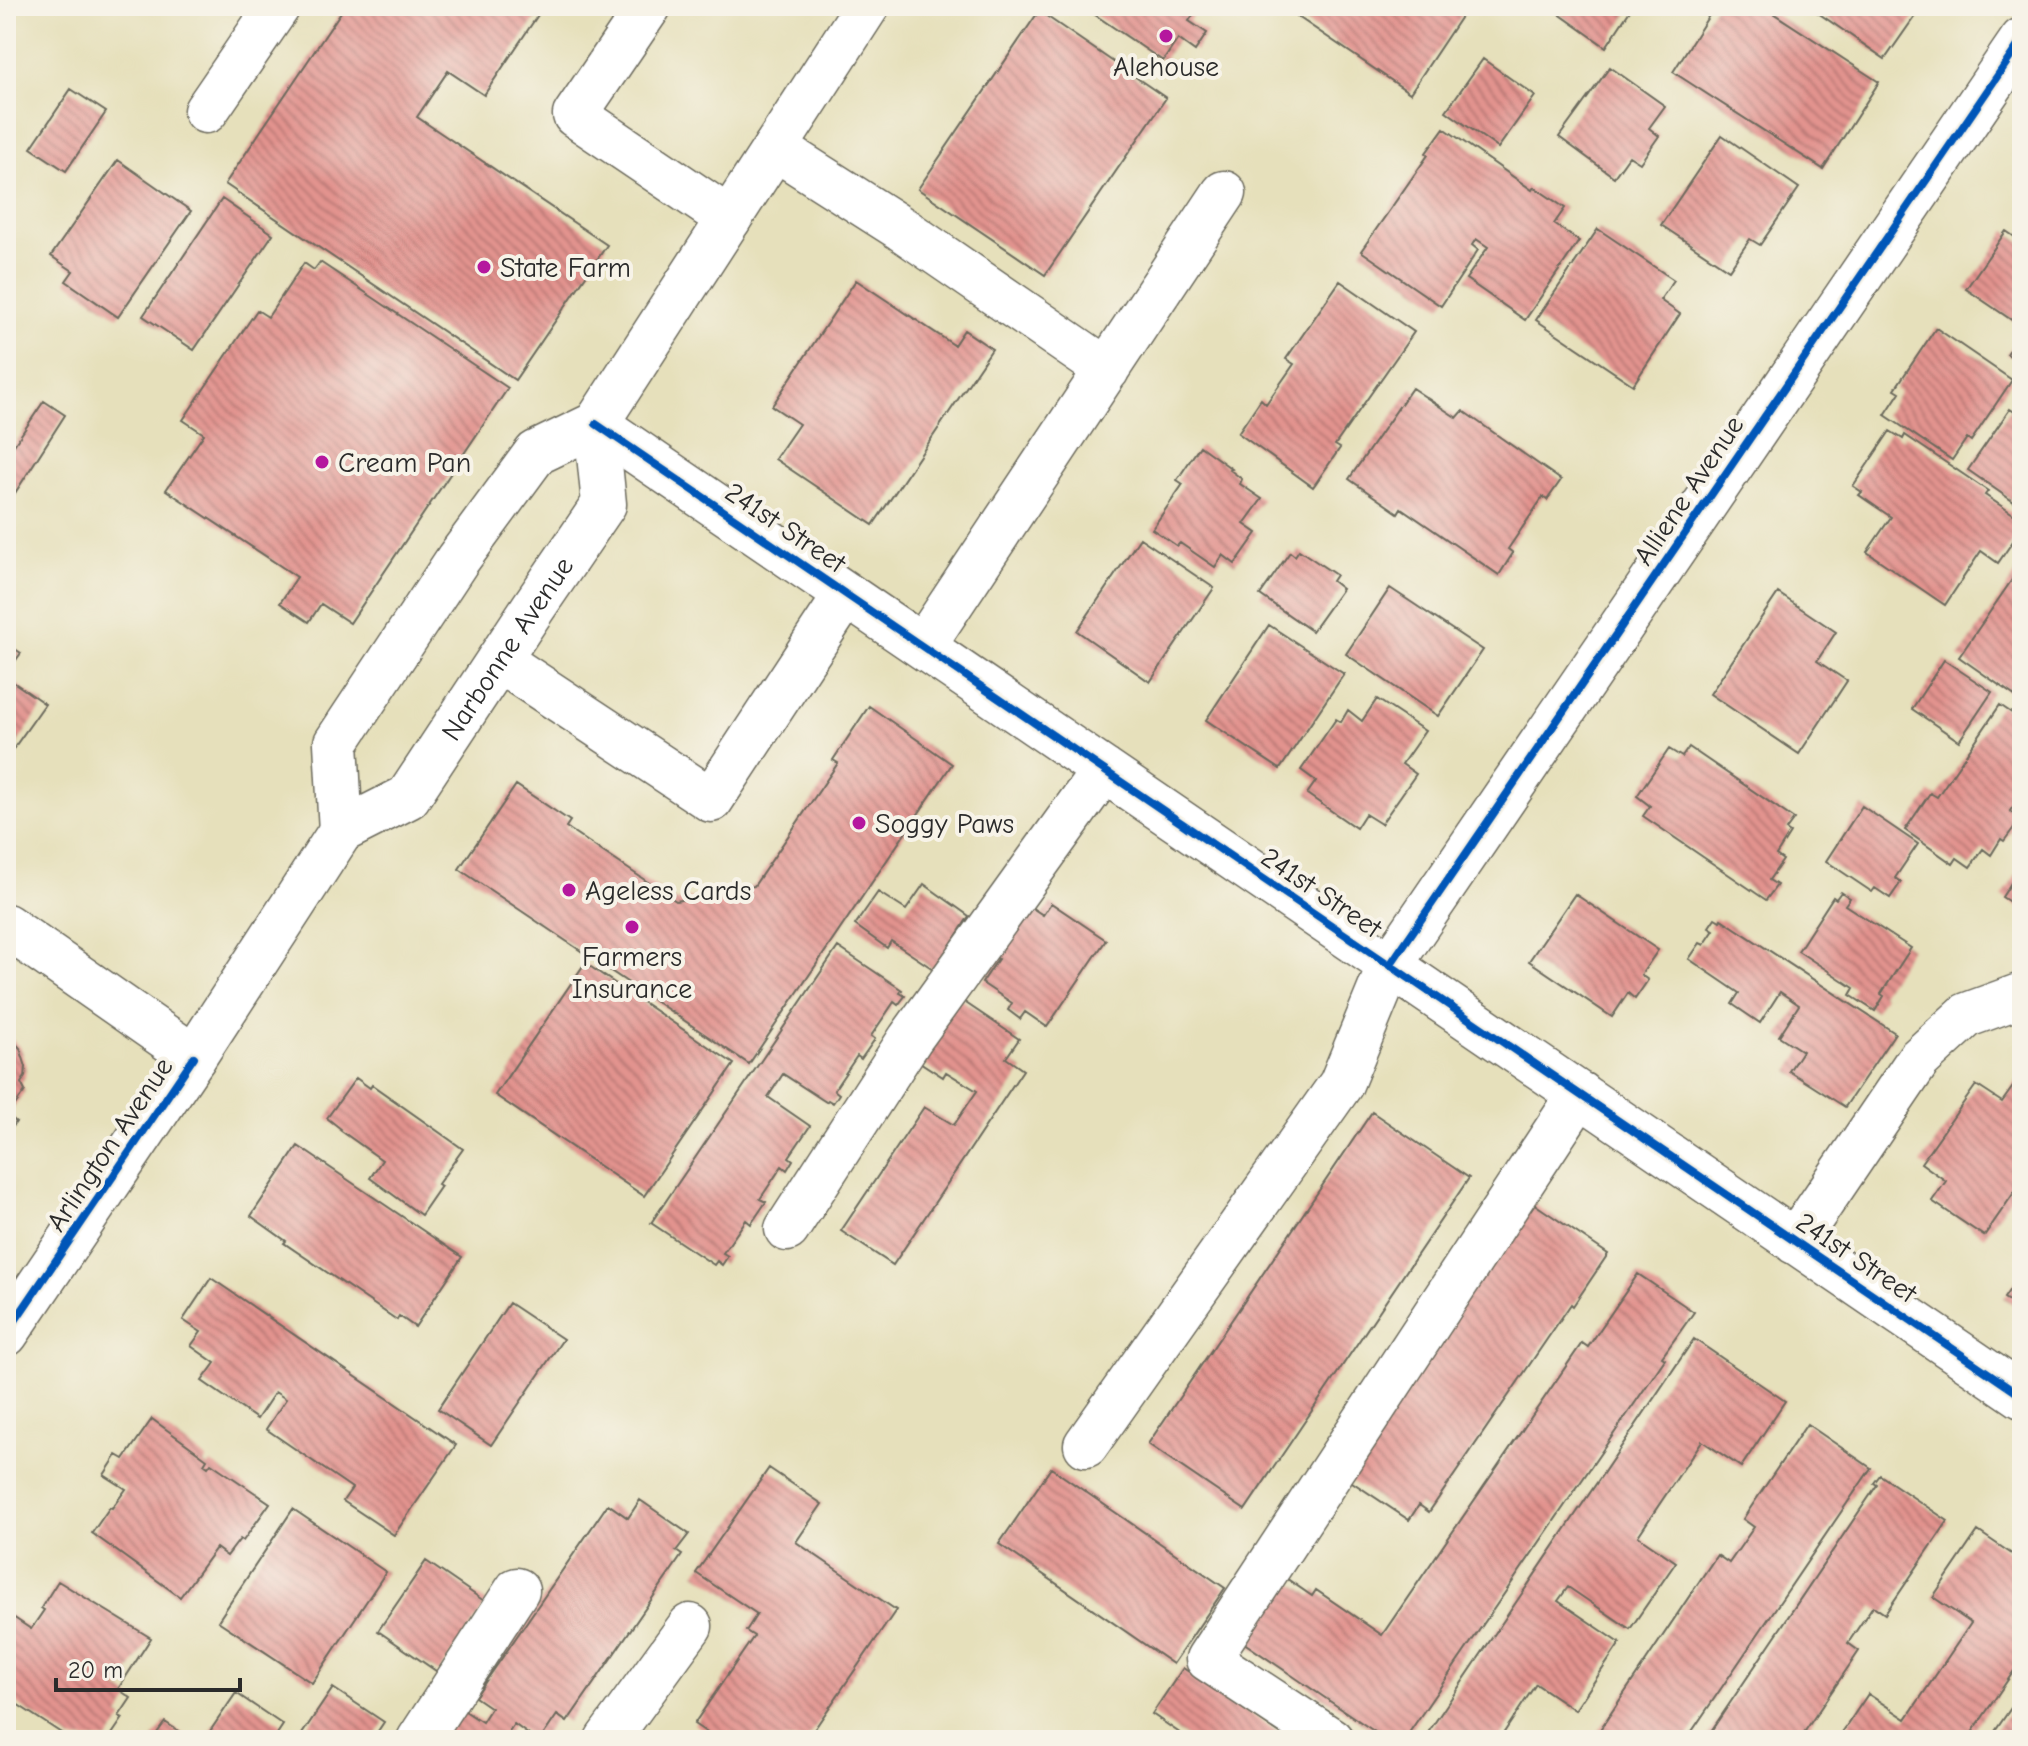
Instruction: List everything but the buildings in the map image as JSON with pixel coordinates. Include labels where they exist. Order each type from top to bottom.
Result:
[{"type":"street","points":[[206,111],[278,6]]},
{"type":"street","points":[[649,6],[575,115],[729,219]]},
{"type":"street","points":[[6,926],[194,1057],[341,831],[336,743],[458,559],[536,453],[596,424],[867,6]]},
{"type":"street","name":"Alliene Avenue","points":[[1086,1445],[1341,1084],[1390,965],[2022,40]]},
{"type":"street","points":[[775,148],[902,229],[1107,370]]},
{"type":"street","points":[[923,646],[1224,193]]},
{"type":"street","name":"241st Street","points":[[596,424],[2022,1396]]},
{"type":"street","name":"Narbonne Avenue","points":[[341,831],[408,797],[604,504],[596,424]]},
{"type":"street","points":[[499,660],[711,800],[846,595]]},
{"type":"street","points":[[787,1229],[910,1039],[1104,770]]},
{"type":"street","points":[[1795,1242],[1919,1059],[1967,1015],[2022,995]]},
{"type":"street","name":"Arlington Avenue","points":[[6,1334],[194,1057]]},
{"type":"street","points":[[1331,1740],[1208,1659],[1580,1094]]},
{"type":"street","points":[[419,1740],[517,1590]]},
{"type":"street","points":[[607,1740],[690,1626]]},
{"type":"cycle path","points":[[1390,965],[2022,40]]},
{"type":"cycle path","points":[[596,424],[2022,1396]]},
{"type":"cycle path","points":[[6,1334],[194,1057]]},
{"type":"place","name":"Alehouse","points":[[1166,36]]},
{"type":"place","name":"State Farm","points":[[484,267]]},
{"type":"place","name":"Cream Pan","points":[[322,462]]},
{"type":"place","name":"Soggy Paws","points":[[859,823]]},
{"type":"place","name":"Ageless Cards","points":[[569,890]]},
{"type":"place","name":"Farmers Insurance","points":[[632,927]]}]
